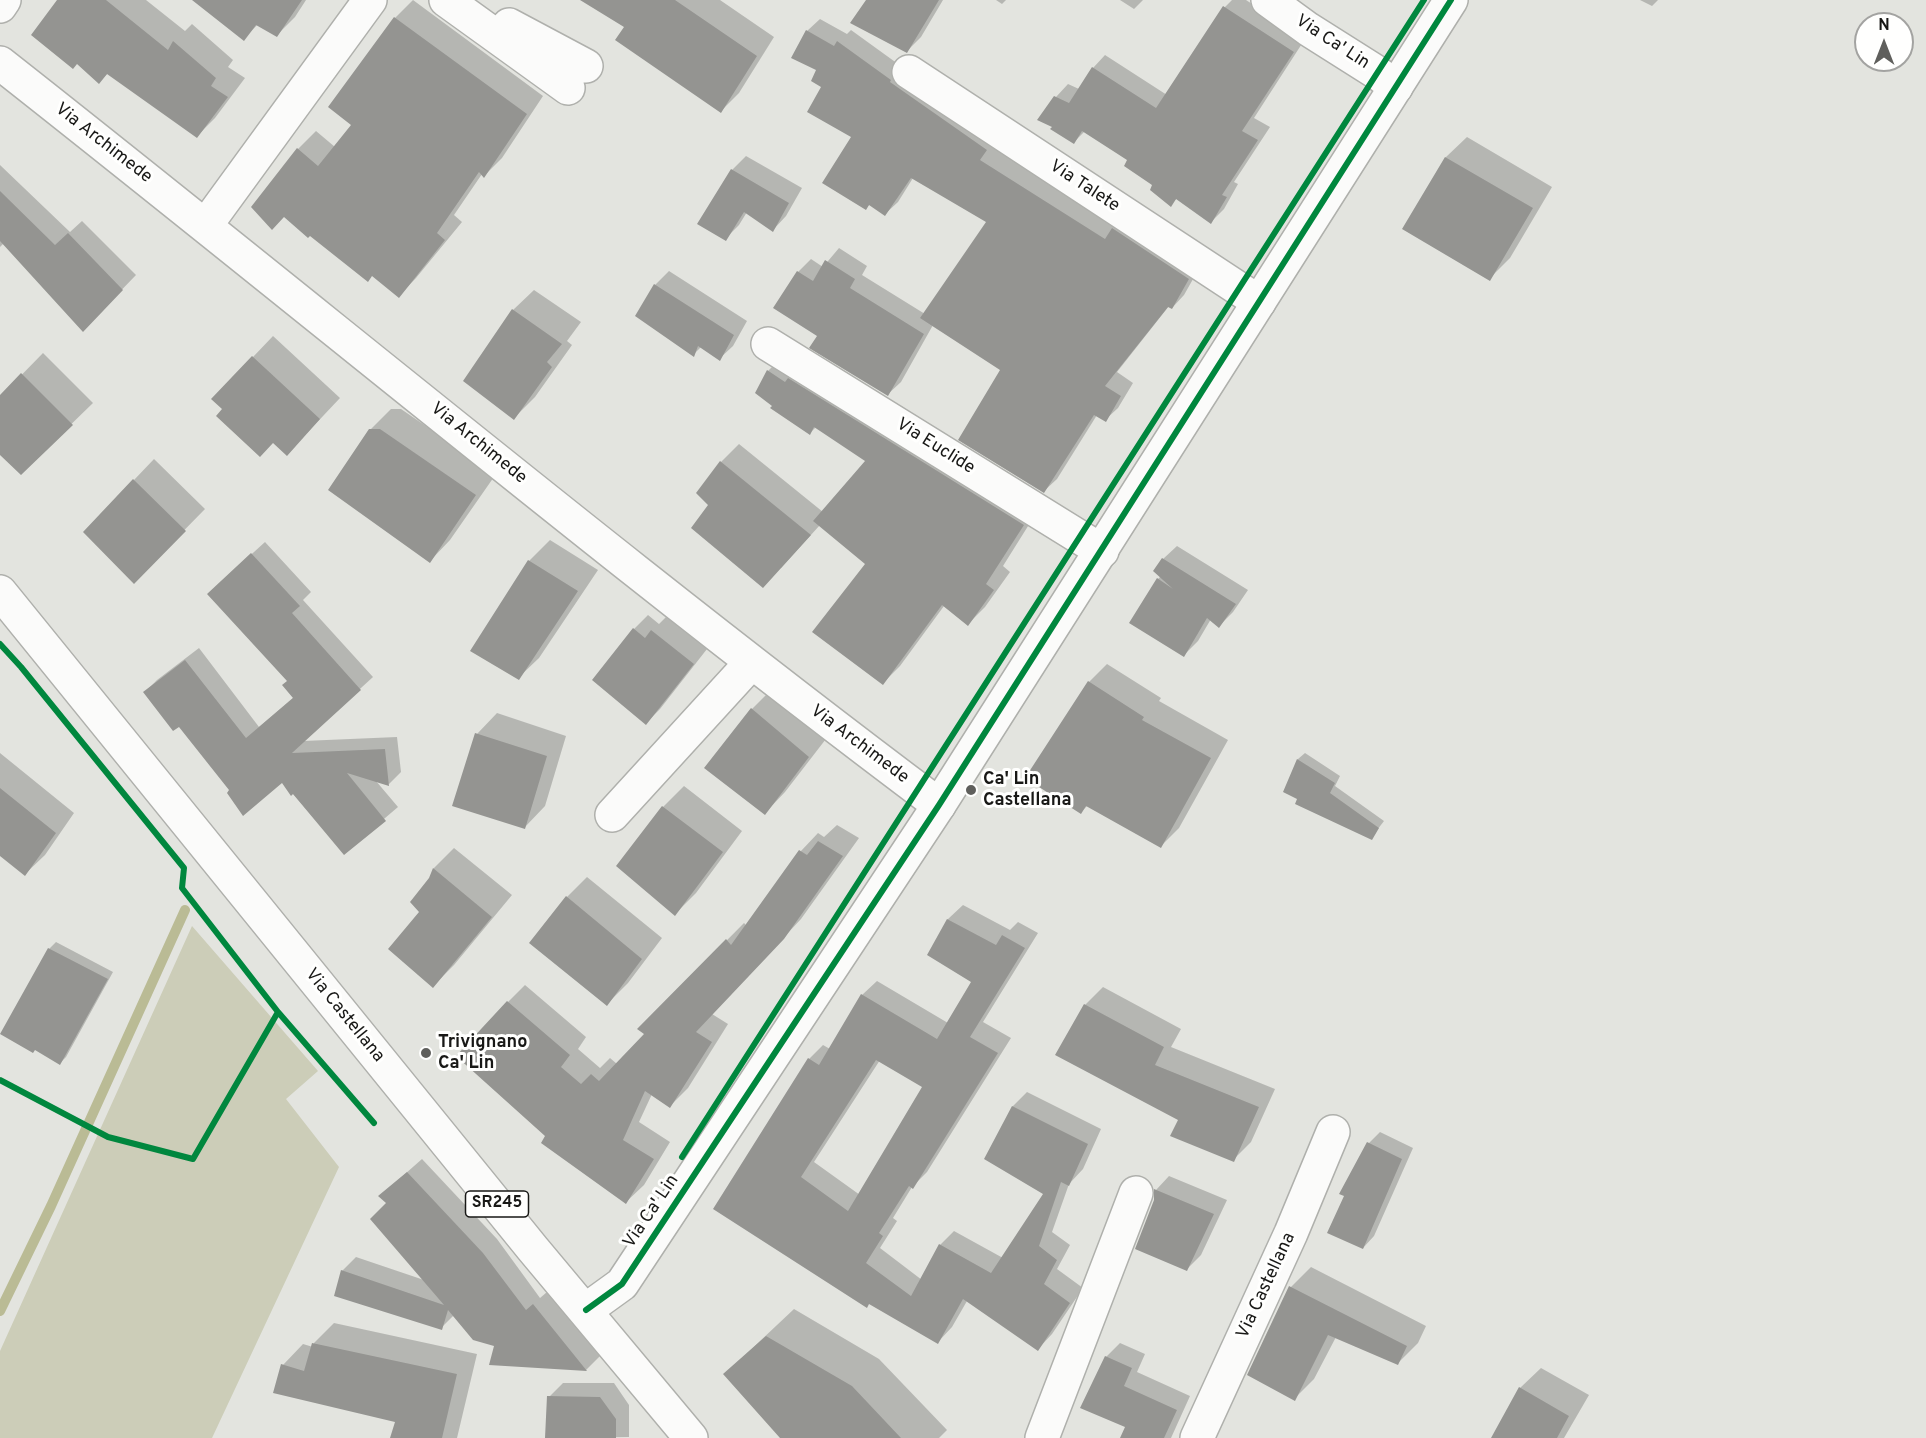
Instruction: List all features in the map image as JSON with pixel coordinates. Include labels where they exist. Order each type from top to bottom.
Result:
[{"type":"street","points":[[0,6],[4,0]]},
{"type":"street","points":[[206,225],[370,0]]},
{"type":"street","points":[[446,0],[577,77],[463,0]]},
{"type":"street","name":"Via Ca' Lin","points":[[1268,0],[1396,87]]},
{"type":"street","name":"Via Ca' Lin","points":[[586,1310],[622,1284],[939,805],[1451,0]]},
{"type":"street","name":"Via Archimede","points":[[0,63],[206,225],[751,663],[939,805]]},
{"type":"street","name":"Via Talete","points":[[909,72],[1259,302]]},
{"type":"street","name":"Via Euclide","points":[[768,344],[1102,550]]},
{"type":"street","name":"Via Castellana","points":[[0,592],[526,1240],[691,1438]]},
{"type":"street","points":[[612,815],[751,663]]},
{"type":"street","name":"Via Castellana","points":[[1197,1438],[1291,1233],[1333,1132]]},
{"type":"street","points":[[1042,1438],[1136,1193]]},
{"type":"green space","points":[[192,926],[318,1071],[286,1099],[339,1167],[212,1438],[0,1438],[0,1351]]},
{"type":"building","points":[[57,0],[106,0],[168,50],[173,41],[216,78],[211,86],[228,97],[197,138],[107,74],[99,84],[77,64],[73,69],[31,35]]},
{"type":"building","points":[[192,0],[302,0],[277,37],[256,25],[244,41]]},
{"type":"building","points":[[580,0],[675,0],[757,56],[721,113],[615,40],[624,27]]},
{"type":"building","points":[[866,0],[939,0],[907,53],[850,23]]},
{"type":"building","points":[[1223,6],[1294,52],[1242,131],[1258,140],[1222,195],[1227,197],[1211,224],[1176,199],[1171,207],[1150,190],[1152,185],[1124,166],[1127,160],[1082,131],[1074,144],[1050,129],[1052,127],[1037,120],[1054,96],[1069,103],[1092,67],[1156,108]]},
{"type":"building","points":[[394,17],[527,114],[484,178],[479,172],[437,233],[445,240],[399,298],[372,276],[368,282],[310,236],[308,238],[284,217],[272,230],[251,207],[297,148],[318,166],[351,125],[328,107]]},
{"type":"building","points":[[806,30],[834,46],[837,41],[891,80],[890,82],[987,150],[980,160],[1105,239],[1112,228],[1189,279],[1172,309],[1168,307],[1105,386],[1121,396],[1106,422],[1094,415],[1044,493],[958,440],[1000,370],[920,318],[986,222],[911,178],[885,216],[869,205],[866,210],[822,183],[851,137],[807,112],[821,87],[811,81],[816,70],[791,58]]},
{"type":"building","points":[[1445,157],[1533,208],[1490,281],[1402,229]]},
{"type":"building","points":[[731,169],[789,203],[773,232],[744,212],[726,241],[697,224]]},
{"type":"building","points":[[0,191],[55,245],[68,233],[123,290],[83,332],[0,241]]},
{"type":"building","points":[[825,260],[855,279],[850,288],[924,334],[888,396],[809,348],[817,336],[773,308],[797,271],[813,281]]},
{"type":"building","points":[[654,284],[734,335],[720,361],[698,346],[694,357],[635,316]]},
{"type":"building","points":[[512,309],[562,344],[547,362],[552,367],[514,420],[463,381]]},
{"type":"building","points":[[252,356],[320,419],[287,456],[273,443],[260,457],[216,416],[222,409],[211,399]]},
{"type":"building","points":[[767,370],[785,382],[788,378],[1024,525],[986,584],[994,590],[968,626],[942,605],[883,685],[812,632],[865,564],[813,521],[865,461],[814,427],[810,435],[770,408],[772,406],[755,393]]},
{"type":"building","points":[[21,373],[73,425],[21,475],[0,455],[0,395]]},
{"type":"building","points":[[369,429],[380,429],[476,495],[430,563],[328,490]]},
{"type":"building","points":[[720,461],[811,535],[763,588],[691,528],[708,505],[696,493]]},
{"type":"building","points":[[133,479],[186,531],[134,584],[83,532]]},
{"type":"building","points":[[251,553],[300,606],[292,613],[361,690],[292,753],[385,749],[389,786],[347,773],[386,821],[344,855],[282,783],[243,816],[227,793],[229,790],[179,727],[173,731],[143,692],[185,660],[246,738],[293,698],[282,685],[287,681],[207,594]]},
{"type":"building","points":[[1162,558],[1236,604],[1219,628],[1207,618],[1184,657],[1129,623],[1157,578],[1173,589],[1153,571]]},
{"type":"building","points":[[528,560],[578,591],[519,680],[470,651]]},
{"type":"building","points":[[633,628],[645,638],[651,630],[694,664],[646,725],[592,680]]},
{"type":"building","points":[[1088,681],[1144,717],[1142,720],[1211,758],[1161,848],[1086,806],[1081,814],[1025,778]]},
{"type":"building","points":[[751,708],[809,757],[765,815],[704,768]]},
{"type":"building","points":[[475,733],[547,756],[525,829],[452,806]]},
{"type":"building","points":[[1297,759],[1335,783],[1330,793],[1379,828],[1372,840],[1295,804],[1297,799],[1283,792]]},
{"type":"building","points":[[0,788],[56,833],[25,876],[0,856]]},
{"type":"building","points":[[662,806],[723,852],[675,916],[616,866]]},
{"type":"building","points":[[818,841],[843,856],[784,939],[696,1032],[712,1042],[670,1108],[645,1091],[623,1140],[654,1159],[626,1204],[541,1143],[545,1136],[456,1056],[507,1001],[570,1055],[561,1067],[581,1084],[591,1074],[599,1081],[644,1034],[637,1029],[726,939],[731,945],[799,850],[807,855]]},
{"type":"building","points":[[433,868],[492,917],[433,988],[388,949],[419,912],[410,902],[429,878]]},
{"type":"building","points":[[566,896],[642,959],[607,1006],[529,943]]},
{"type":"building","points":[[947,919],[996,945],[1002,935],[1025,948],[970,1037],[998,1053],[913,1189],[909,1186],[879,1233],[883,1236],[866,1263],[911,1296],[939,1244],[991,1273],[1043,1194],[984,1159],[1012,1106],[1088,1144],[1069,1186],[1061,1182],[1039,1246],[1057,1260],[1044,1284],[1070,1303],[1038,1351],[963,1299],[938,1344],[869,1304],[867,1308],[713,1209],[808,1058],[819,1065],[861,994],[937,1039],[971,982],[927,955]],"holes":[[[876,1060],[922,1087],[848,1211],[801,1177]]]},
{"type":"building","points":[[48,948],[108,979],[60,1065],[35,1050],[33,1053],[0,1034]]},
{"type":"building","points":[[1084,1004],[1164,1047],[1155,1065],[1259,1107],[1234,1162],[1170,1136],[1178,1120],[1055,1055]]},
{"type":"building","points":[[1367,1142],[1402,1159],[1363,1249],[1327,1233],[1344,1196],[1339,1194]]},
{"type":"building","points":[[407,1172],[483,1253],[526,1310],[533,1304],[587,1371],[489,1365],[494,1346],[473,1340],[448,1310],[442,1330],[334,1296],[341,1270],[444,1305],[370,1219],[386,1203],[378,1196]]},
{"type":"building","points":[[1154,1189],[1214,1214],[1187,1271],[1135,1249],[1154,1200]]},
{"type":"building","points":[[1289,1286],[1407,1346],[1398,1365],[1328,1335],[1295,1401],[1247,1375]]},
{"type":"building","points":[[766,1336],[852,1386],[901,1438],[780,1438],[723,1374]]},
{"type":"building","points":[[312,1343],[457,1374],[442,1438],[390,1438],[395,1422],[273,1393],[281,1364],[304,1371]]},
{"type":"building","points":[[1105,1356],[1132,1368],[1124,1386],[1177,1410],[1164,1438],[1120,1438],[1125,1427],[1080,1408]]},
{"type":"building","points":[[1519,1387],[1569,1416],[1557,1438],[1491,1438]]},
{"type":"building","points":[[547,1396],[600,1397],[616,1419],[616,1438],[545,1438]]},
{"type":"waterway","points":[[0,1311],[51,1206],[185,910]]},
{"type":"cycle path","points":[[682,1157],[1424,0]]},
{"type":"cycle path","points":[[586,1310],[622,1284],[939,805],[1451,0]]},
{"type":"cycle path","points":[[0,644],[184,868],[182,888],[278,1012],[374,1123]]},
{"type":"cycle path","points":[[0,1080],[108,1137],[193,1159],[278,1012]]},
{"type":"place","name":"Ca' Lin Castellana","points":[[971,790]]},
{"type":"place","name":"Trivignano Ca' Lin","points":[[426,1053]]}]
